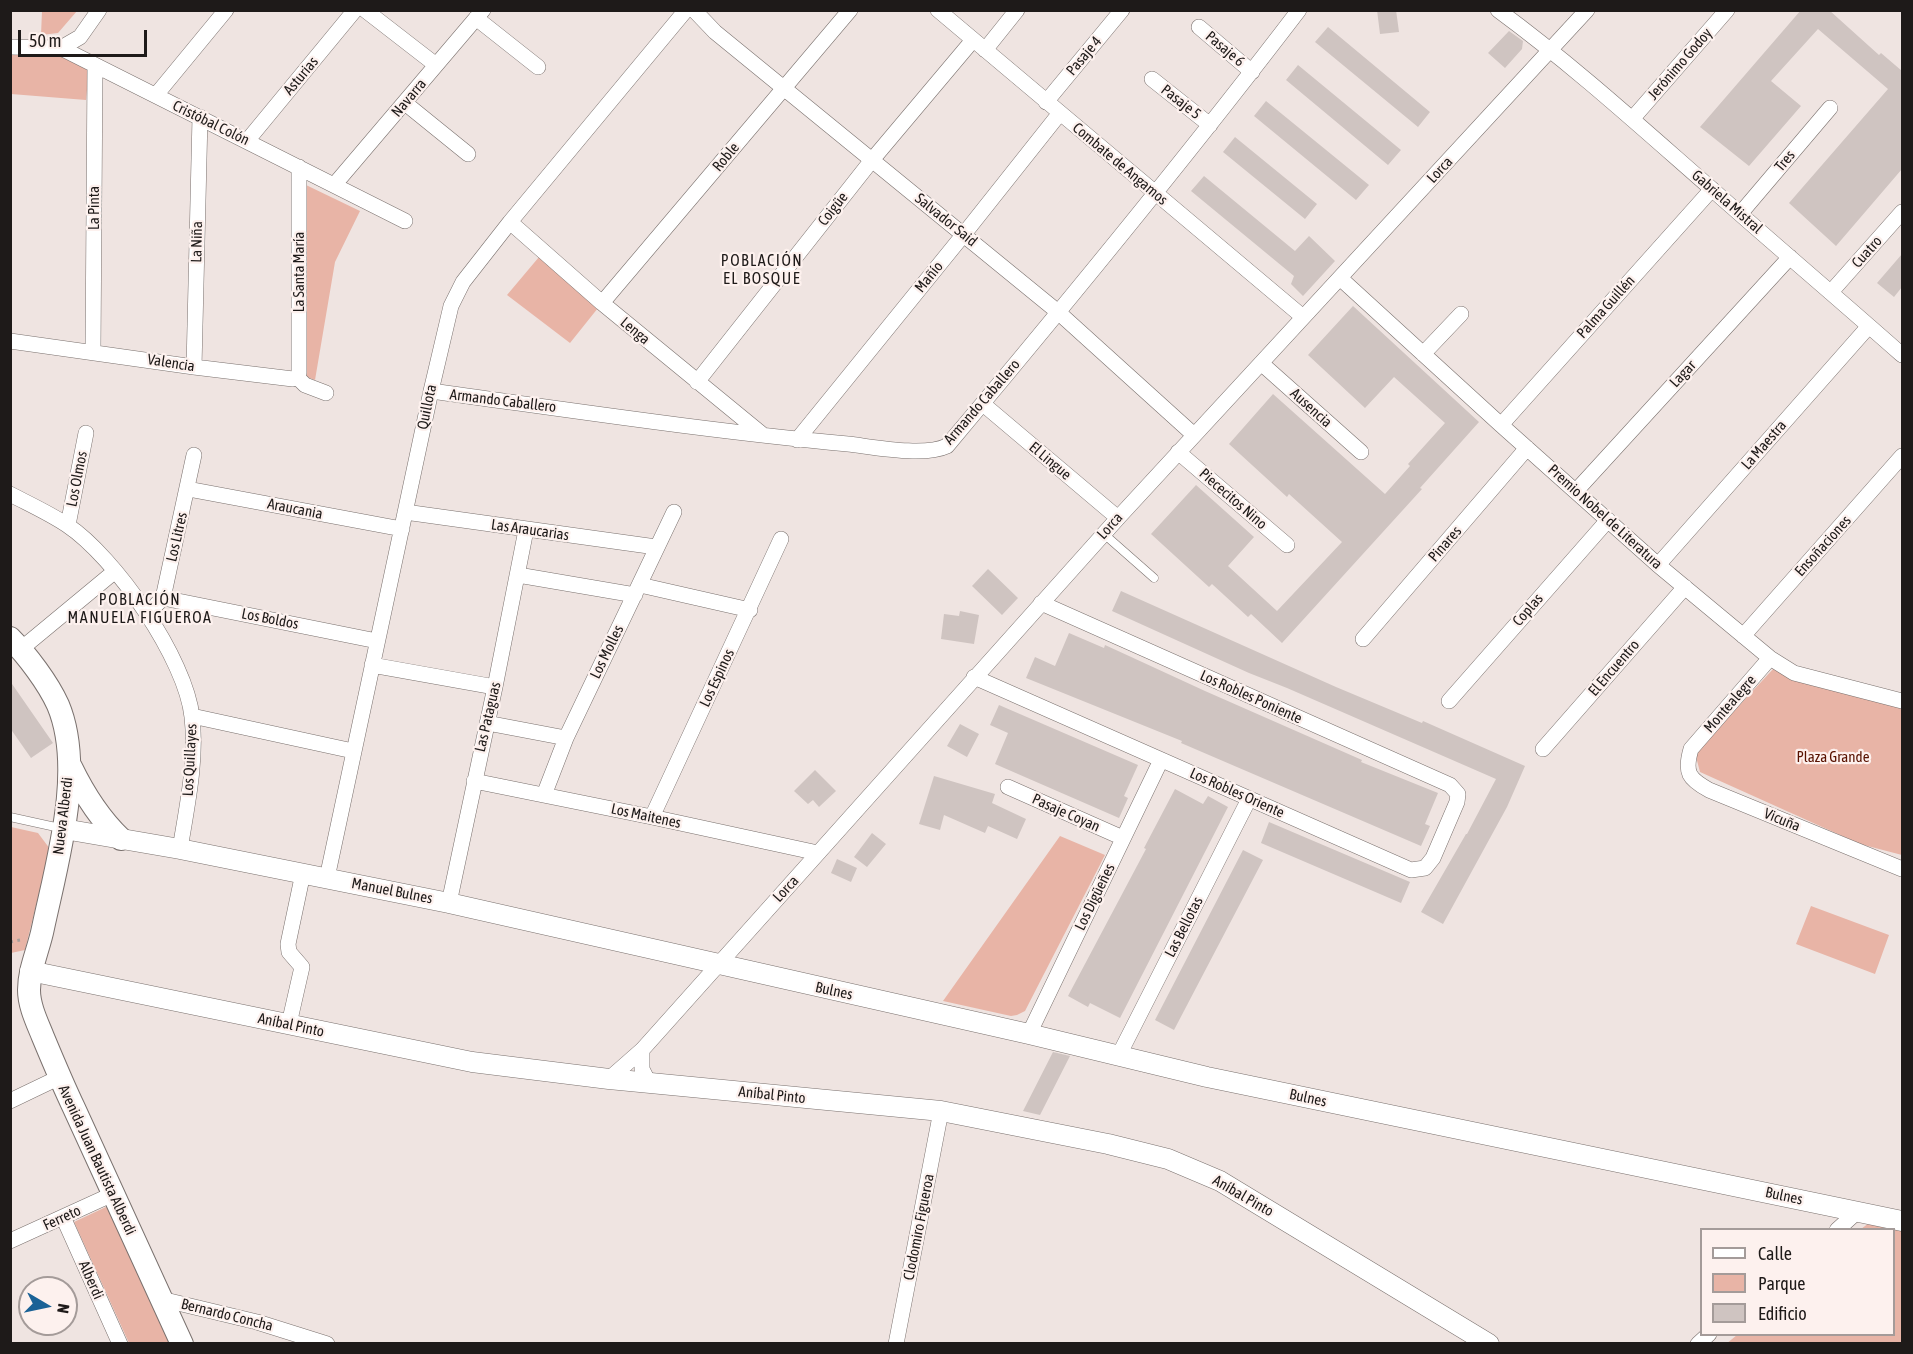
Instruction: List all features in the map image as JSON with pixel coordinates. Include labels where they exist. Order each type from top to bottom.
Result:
[{"type":"main road","name":"Nueva Alberdi","points":[[16,643],[58,704],[65,730],[69,795],[42,934],[20,970]]},
{"type":"main road","points":[[68,761],[91,803],[107,826],[121,839]]},
{"type":"main road","name":"Avenida Juan Bautista Alberdi","points":[[20,970],[33,1010],[60,1077],[182,1344]]},
{"type":"street","points":[[61,48],[80,37],[99,10]]},
{"type":"street","points":[[156,96],[226,10]]},
{"type":"street","name":"Asturias","points":[[247,141],[355,10]]},
{"type":"street","points":[[365,10],[436,65]]},
{"type":"street","name":"Quillota","points":[[327,878],[451,306],[463,282],[510,222],[686,10]]},
{"type":"street","name":"Salvador Said","points":[[694,10],[715,32],[1058,312],[1194,435]]},
{"type":"street","name":"Roble","points":[[602,303],[850,10]]},
{"type":"street","name":"Combate de Angamos","points":[[938,10],[1303,316]]},
{"type":"street","name":"Coigüe","points":[[697,382],[872,160],[979,45],[1017,10]]},
{"type":"street","name":"Pasaje 4","points":[[1046,102],[1122,10]]},
{"type":"street","name":"Armando Caballero","points":[[431,391],[797,440],[917,451],[939,450],[947,446],[983,404],[1210,125],[1299,10]]},
{"type":"street","name":"Gabriela Mistral","points":[[1498,10],[1551,49],[1633,118],[1902,355]]},
{"type":"street","name":"Lorca","points":[[609,1079],[642,1050],[716,964],[1118,518],[1587,10]]},
{"type":"street","name":"Jerónimo Godoy","points":[[1633,118],[1727,10]]},
{"type":"street","points":[[479,14],[538,67]]},
{"type":"street","name":"Navarra","points":[[336,184],[479,14]]},
{"type":"street","name":"Pasaje 6","points":[[1199,27],[1252,72]]},
{"type":"street","name":"Cristóbal Colón","points":[[10,47],[61,48],[336,184],[405,221]]},
{"type":"street","name":"La Pinta","points":[[93,351],[95,65]]},
{"type":"street","name":"Pasaje 5","points":[[1152,79],[1210,125]]},
{"type":"street","points":[[405,103],[468,153]]},
{"type":"street","name":"Tres","points":[[1740,214],[1830,108]]},
{"type":"street","name":"Mañío","points":[[797,440],[1059,113]]},
{"type":"street","name":"La Niña","points":[[194,367],[200,117]]},
{"type":"street","name":"La Santa María","points":[[297,377],[299,361],[299,167]]},
{"type":"street","name":"Palma Guillén","points":[[1501,425],[1712,189]]},
{"type":"street","name":"Cuatro","points":[[1831,292],[1902,212]]},
{"type":"street","name":"Lenga","points":[[510,222],[602,303],[763,435]]},
{"type":"street","name":"Lagar","points":[[1576,491],[1790,257]]},
{"type":"street","name":"Premio Nobel de Literatura","points":[[1340,278],[1658,565],[1770,658],[1794,673],[1902,701]]},
{"type":"street","points":[[1423,354],[1461,314]]},
{"type":"street","name":"La Maestra","points":[[1658,565],[1869,326]]},
{"type":"street","name":"Valencia","points":[[10,341],[194,367],[293,379],[297,377],[305,385],[326,393]]},
{"type":"street","name":"Ausencia","points":[[1261,363],[1361,452]]},
{"type":"street","name":"El Lingue","points":[[983,404],[1118,518]]},
{"type":"street","name":"Los Olmos","points":[[68,525],[86,432]]},
{"type":"street","name":"Pinares","points":[[1363,639],[1527,448]]},
{"type":"street","name":"Piececitos Nino","points":[[1178,452],[1287,545]]},
{"type":"street","name":"Los Litres","points":[[148,614],[163,597],[194,455]]},
{"type":"street","name":"Ensoñaciones","points":[[1743,636],[1902,456]]},
{"type":"street","name":"Araucania","points":[[188,489],[402,529]]},
{"type":"street","name":"Los Quillayes","points":[[10,494],[68,525],[102,557],[148,614],[173,659],[192,716],[192,758],[180,849]]},
{"type":"street","name":"Las Araucarias","points":[[405,512],[656,547]]},
{"type":"street","name":"Los Molles","points":[[544,795],[566,738],[674,512]]},
{"type":"street","name":"Coplas","points":[[1449,700],[1608,520]]},
{"type":"street","name":"Las Pataguas","points":[[449,903],[526,530]]},
{"type":"street","name":"Los Espinos","points":[[652,817],[781,539]]},
{"type":"street","points":[[16,643],[114,572]]},
{"type":"street","points":[[518,575],[637,590],[750,610]]},
{"type":"street","name":"El Encuentro","points":[[1543,749],[1685,587]]},
{"type":"street","name":"Los Boldos","points":[[163,597],[377,641]]},
{"type":"street","name":"Los Robles Poniente","points":[[1041,603],[1445,782],[1458,794]]},
{"type":"street","name":"Montealegre","points":[[1691,749],[1770,658]]},
{"type":"street","points":[[372,665],[495,687]]},
{"type":"street","name":"Los Robles Oriente","points":[[974,677],[1400,866],[1416,870],[1425,868],[1433,858],[1455,810],[1458,794]]},
{"type":"street","points":[[192,716],[353,751]]},
{"type":"street","points":[[487,723],[566,738]]},
{"type":"street","name":"Vicuña","points":[[1691,749],[1687,770],[1696,783],[1902,869]]},
{"type":"street","name":"Los Digüeñes","points":[[1029,1034],[1161,760]]},
{"type":"street","name":"Los Maitenes","points":[[474,781],[818,853]]},
{"type":"street","name":"Pasaje Coyan","points":[[1008,788],[1124,838]]},
{"type":"street","name":"Las Bellotas","points":[[1119,1055],[1249,799]]},
{"type":"street","name":"Manuel Bulnes","points":[[64,829],[180,849],[449,903],[716,964]]},
{"type":"street","points":[[289,1024],[302,967],[289,952],[288,944],[303,873]]},
{"type":"street","name":"Bulnes","points":[[716,964],[1029,1034],[1207,1077],[1902,1221]]},
{"type":"street","name":"Aníbal Pinto","points":[[20,970],[472,1062],[609,1079],[941,1111],[1168,1158],[1220,1181],[1488,1344]]},
{"type":"street","points":[[642,1050],[642,1069],[649,1083]]},
{"type":"street","points":[[10,1101],[60,1077]]},
{"type":"street","name":"Clodomiro Figueroa","points":[[896,1344],[941,1111]]},
{"type":"street","name":"Ferreto","points":[[10,1241],[113,1194]]},
{"type":"street","points":[[1839,1228],[1858,1211]]},
{"type":"street","name":"Alberdi","points":[[63,1217],[120,1344]]},
{"type":"street","name":"Bernardo Concha","points":[[161,1299],[256,1322],[327,1344]]},
{"type":"lane","points":[[1104,534],[1154,578]]},
{"type":"lane","points":[[10,817],[64,829]]},
{"type":"green space","points":[[42,10],[77,11],[58,33],[41,35]]},
{"type":"green space","points":[[10,55],[60,56],[89,70],[86,100],[11,94]]},
{"type":"green space","points":[[306,185],[360,211],[335,262],[315,380],[304,376]]},
{"type":"green space","points":[[539,257],[602,303],[570,343],[507,295]]},
{"type":"green space","name":"Plaza Grande","points":[[1775,667],[1902,706],[1902,855],[1860,844],[1700,772],[1695,753]]},
{"type":"green space","points":[[11,827],[38,833],[50,849],[25,950],[11,953]]},
{"type":"green space","points":[[1060,836],[1105,855],[1025,1011],[1011,1016],[943,1001]]},
{"type":"green space","points":[[1811,906],[1889,935],[1875,974],[1796,944]]},
{"type":"green space","points":[[108,1206],[173,1343],[129,1343],[74,1222]]},
{"type":"green space","points":[[1869,1223],[1893,1228],[1862,1228]]},
{"type":"green space","points":[[1895,1229],[1902,1230],[1902,1343],[1726,1344],[1736,1336],[1895,1336]]},
{"type":"building","points":[[1377,10],[1396,10],[1399,32],[1380,34]]},
{"type":"building","points":[[1801,10],[1829,10],[1879,55],[1881,53],[1902,71],[1902,169],[1836,246],[1789,203],[1888,89],[1818,29],[1771,81],[1801,106],[1749,166],[1700,127]]},
{"type":"building","points":[[1328,27],[1430,112],[1418,127],[1315,42]]},
{"type":"building","points":[[1509,31],[1523,41],[1522,49],[1505,68],[1488,53]]},
{"type":"building","points":[[1298,65],[1401,150],[1388,165],[1286,80]]},
{"type":"building","points":[[1266,101],[1369,185],[1356,200],[1254,116]]},
{"type":"building","points":[[1235,137],[1317,204],[1305,219],[1223,152]]},
{"type":"building","points":[[1204,176],[1295,251],[1309,236],[1335,261],[1303,296],[1291,284],[1294,276],[1191,191]]},
{"type":"building","points":[[1902,254],[1902,287],[1894,297],[1877,283]]},
{"type":"building","points":[[1353,306],[1479,422],[1420,488],[1422,489],[1282,643],[1251,614],[1248,617],[1212,584],[1209,587],[1151,534],[1196,485],[1254,537],[1228,566],[1277,611],[1342,542],[1289,494],[1287,497],[1229,444],[1273,394],[1385,494],[1410,466],[1408,464],[1445,423],[1394,377],[1365,408],[1308,355]]},
{"type":"building","points":[[988,569],[1018,598],[1002,615],[972,586]]},
{"type":"building","points":[[1121,591],[1336,687],[1422,723],[1423,721],[1525,766],[1507,807],[1443,924],[1421,912],[1496,779],[1249,673],[1112,611]]},
{"type":"building","points":[[960,611],[979,615],[974,644],[941,639],[944,614],[959,616]]},
{"type":"building","points":[[1069,633],[1104,648],[1105,645],[1362,760],[1361,762],[1438,793],[1425,824],[1430,826],[1421,846],[1181,743],[1182,741],[1026,678],[1035,657],[1055,666]]},
{"type":"building","points":[[10,681],[53,743],[31,758],[10,728]]},
{"type":"building","points":[[999,705],[1138,765],[1124,796],[1128,798],[1119,818],[995,764],[1008,733],[990,725]]},
{"type":"building","points":[[960,724],[979,734],[967,757],[947,746]]},
{"type":"building","points":[[815,770],[836,791],[819,807],[813,800],[808,804],[794,791]]},
{"type":"building","points":[[934,776],[995,794],[992,803],[1026,819],[1017,839],[988,826],[985,833],[944,815],[940,830],[919,824]]},
{"type":"building","points":[[1175,789],[1203,804],[1208,796],[1228,807],[1120,1018],[1090,1003],[1088,1007],[1068,996]]},
{"type":"building","points":[[1269,822],[1410,882],[1401,903],[1261,843]]},
{"type":"building","points":[[872,833],[886,844],[867,867],[854,857]]},
{"type":"building","points":[[1243,850],[1263,860],[1174,1030],[1155,1020]]},
{"type":"building","points":[[837,859],[857,868],[851,882],[831,873]]},
{"type":"building","points":[[1053,1052],[1070,1056],[1040,1115],[1023,1111]]},
{"type":"district","name":"POBLACIÓN EL BOSQUE","points":[[762,270]]},
{"type":"district","name":"POBLACIÓN MANUELA FIGUEROA","points":[[140,609]]}]
